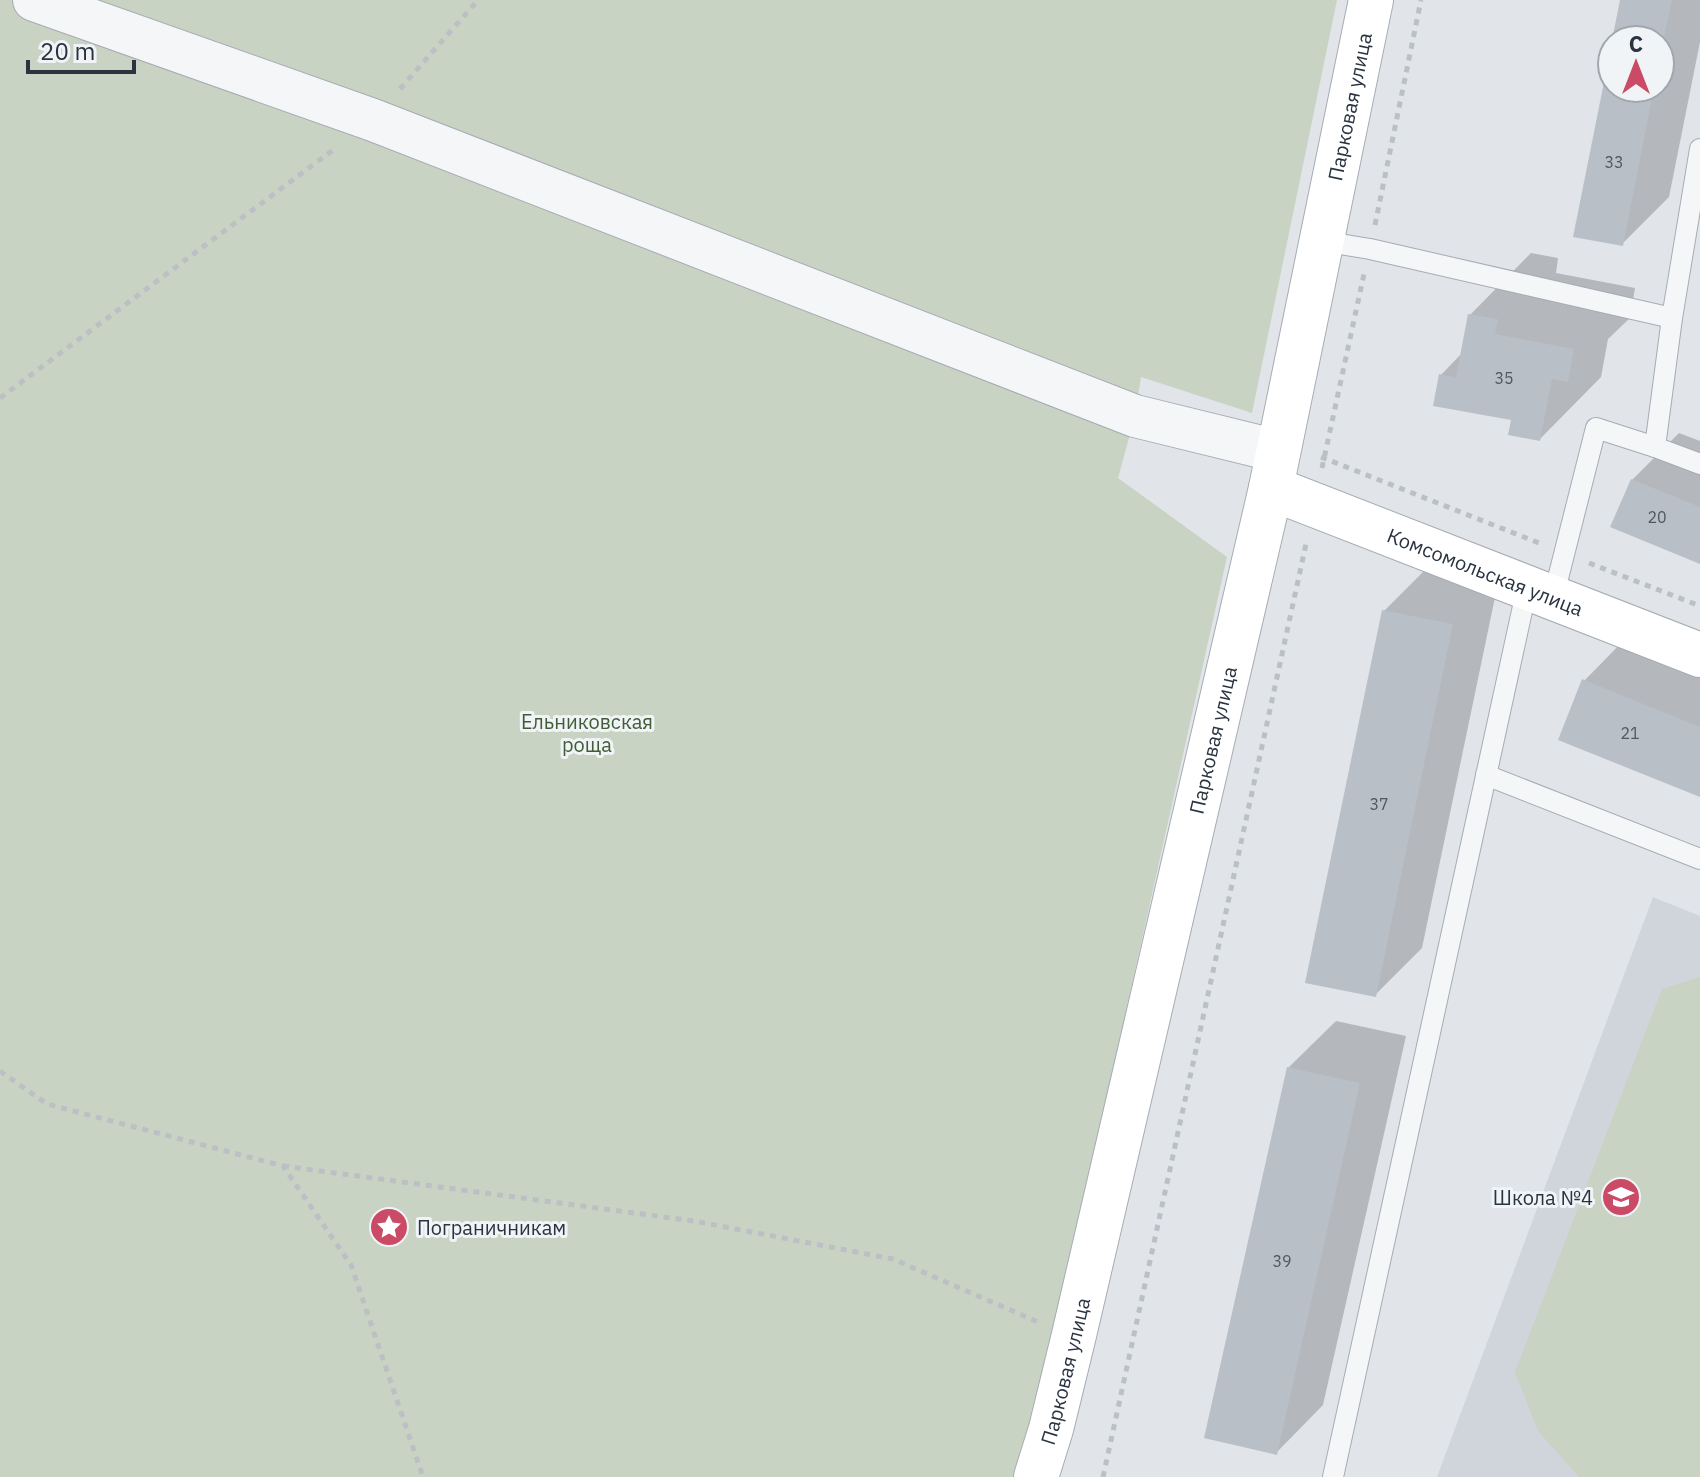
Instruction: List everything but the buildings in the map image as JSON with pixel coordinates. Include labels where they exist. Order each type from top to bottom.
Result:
[{"type":"street","points":[[34,0],[373,120],[1274,469]]},
{"type":"street","name":"Парковая улица","points":[[1036,1477],[1074,1335],[1274,469],[1371,0]]},
{"type":"street","name":"Комсомольская улица","points":[[1274,469],[1314,505],[1700,655]]},
{"type":"lane","points":[[1655,447],[1672,318],[1700,149]]},
{"type":"lane","points":[[1322,241],[1370,249],[1672,318]]},
{"type":"lane","points":[[1333,1477],[1486,775],[1540,593],[1565,553],[1596,428],[1700,464]]},
{"type":"lane","points":[[1486,775],[1700,859]]},
{"type":"path","points":[[0,398],[373,120],[478,0]]},
{"type":"path","points":[[1103,1477],[1370,249],[1421,0]]},
{"type":"path","points":[[1324,458],[1700,606]]},
{"type":"path","points":[[0,1071],[47,1104],[283,1166],[694,1221],[893,1259],[1055,1330],[1074,1335]]},
{"type":"path","points":[[283,1166],[351,1265],[423,1477]]},
{"type":"shaded area","name":"Школа №4","points":[[1653,897],[1700,916],[1700,1477],[1437,1477]]},
{"type":"green space","name":"Ельниковская роща","points":[[0,0],[1337,0],[1252,413],[1141,377],[1135,416],[1118,478],[1227,557],[1055,1330],[1015,1477],[0,1477]]},
{"type":"green space","name":"Школа №4","points":[[1700,977],[1700,1477],[1579,1477],[1538,1431],[1515,1372],[1662,989]]},
{"type":"place","name":"Школа №4","points":[[1621,1197]]},
{"type":"place","name":"Пограничникам","points":[[389,1227]]}]
